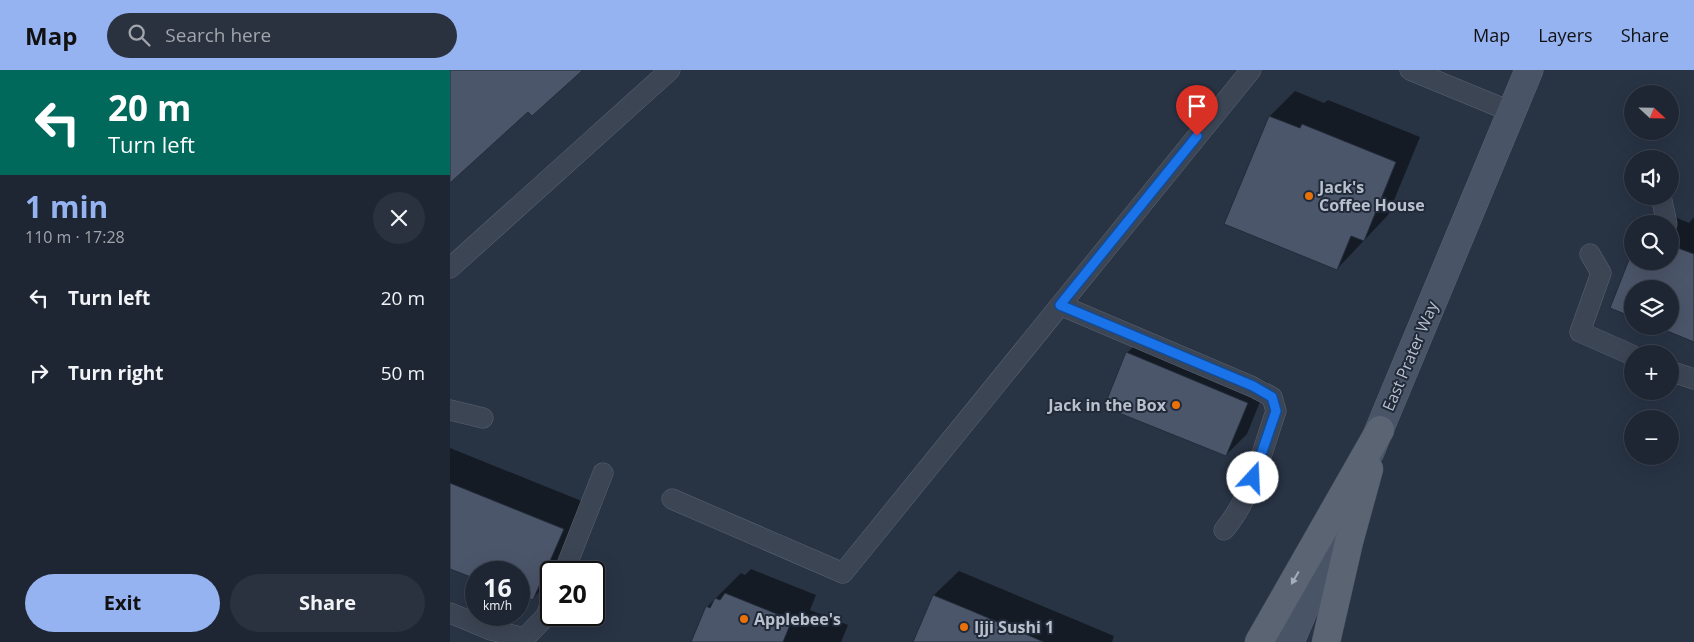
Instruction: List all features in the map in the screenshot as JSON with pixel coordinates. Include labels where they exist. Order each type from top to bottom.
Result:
[{"type":"main road","name":"East Prater Way","points":[[1290,642],[1529,70]]},
{"type":"main road","points":[[1259,642],[1380,430]]},
{"type":"main road","points":[[1326,642],[1349,542],[1380,430]]},
{"type":"lane","points":[[450,268],[670,70]]},
{"type":"lane","points":[[672,499],[843,573],[1251,70]]},
{"type":"lane","points":[[1410,70],[1512,112]]},
{"type":"lane","points":[[1590,254],[1601,273],[1580,332],[1624,351]]},
{"type":"lane","points":[[1060,305],[1253,386],[1272,397],[1276,411],[1247,495],[1224,530]]},
{"type":"lane","points":[[1679,374],[1694,379]]},
{"type":"lane","points":[[450,410],[482,418]]},
{"type":"lane","points":[[568,561],[603,473]]},
{"type":"lane","points":[[450,613],[492,630],[525,638],[540,622]]},
{"type":"building","points":[[450,70],[583,70],[532,116],[528,112],[450,183]]},
{"type":"building","name":"Jack's Coffee House","points":[[1269,116],[1300,128],[1302,124],[1396,162],[1364,241],[1351,236],[1337,270],[1224,224]]},
{"type":"building","points":[[1679,248],[1694,254],[1694,342],[1677,335],[1679,335],[1679,280],[1624,280],[1624,314],[1610,308],[1625,270],[1679,270]]},
{"type":"building","name":"Jack in the Box","points":[[1126,352],[1248,403],[1226,456],[1104,407]]},
{"type":"building","points":[[450,483],[564,529],[550,561],[540,561],[540,584],[533,600],[530,599],[530,561],[465,561],[465,575],[450,569]]},
{"type":"building","name":"Applebee's","points":[[725,593],[792,620],[783,642],[691,642],[706,606],[710,608],[715,598],[720,600]]},
{"type":"building","name":"Ijji Sushi 1","points":[[933,595],[972,611],[1044,642],[913,642]]},
{"type":"place","name":"Jack's Coffee House","points":[[1309,196]]},
{"type":"place","name":"Jack in the Box","points":[[1176,405]]},
{"type":"place","name":"Applebee's","points":[[744,619]]},
{"type":"place","name":"Ijji Sushi 1","points":[[964,627]]},
{"type":"route","points":[[1197,136],[1060,305],[1253,386],[1272,397],[1276,411],[1253,478]]}]
